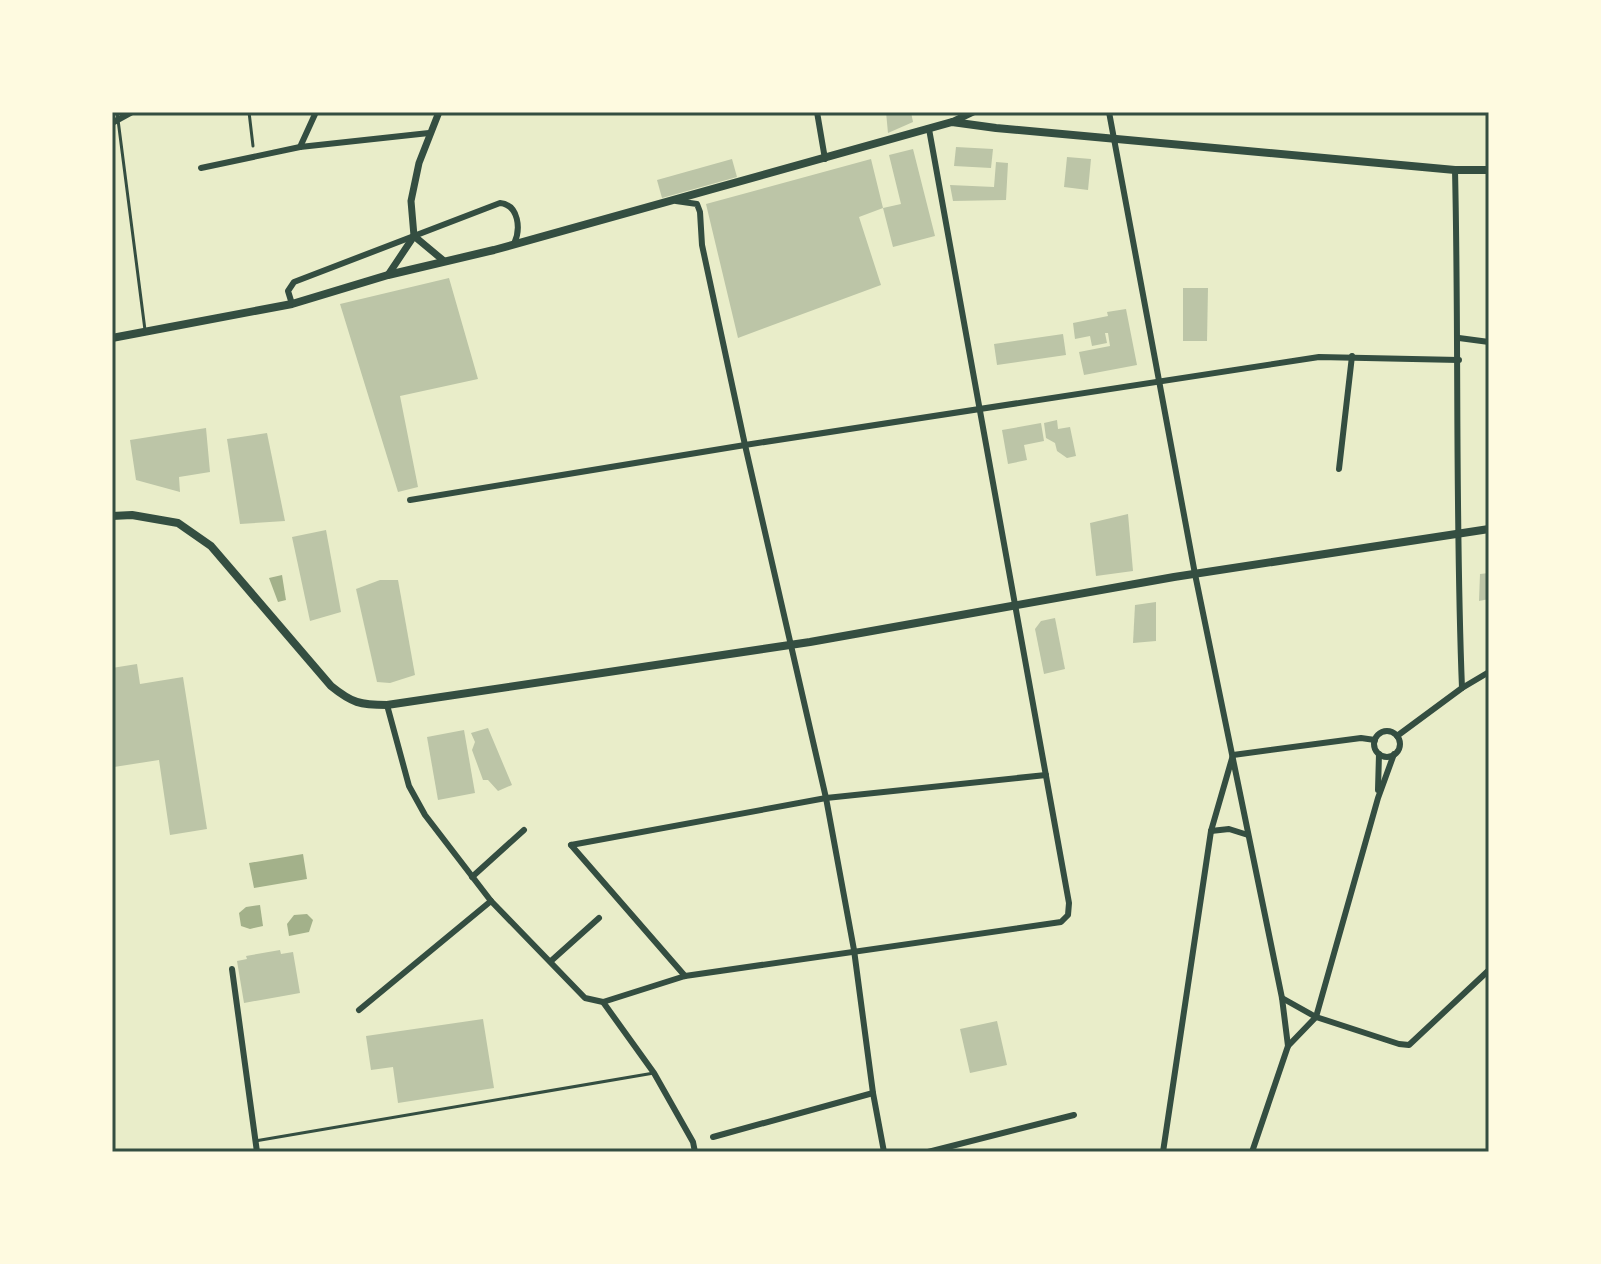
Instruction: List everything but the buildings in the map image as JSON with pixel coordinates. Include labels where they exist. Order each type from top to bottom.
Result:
[{"type":"main road","points":[[112,338],[292,304],[388,275],[674,201],[952,122],[1455,170],[1489,170]]},
{"type":"main road","points":[[112,516],[132,515],[178,523],[211,546],[331,686],[347,699],[361,705],[387,705],[792,644],[1195,574],[1489,529]]},
{"type":"street","points":[[115,122],[132,112]]},
{"type":"street","points":[[300,147],[316,112]]},
{"type":"street","points":[[388,275],[414,236],[411,201],[419,163],[439,112]]},
{"type":"street","points":[[817,112],[825,159]]},
{"type":"street","points":[[952,122],[973,112]]},
{"type":"street","points":[[1109,112],[1195,574],[1282,998],[1288,1046]]},
{"type":"street","points":[[387,705],[409,786],[425,815],[491,901],[585,998],[603,1002],[685,976],[1061,922],[1068,915],[1069,903],[929,129]]},
{"type":"street","points":[[201,168],[300,147],[429,133]]},
{"type":"street","points":[[1455,170],[1459,338],[1456,534],[1462,688]]},
{"type":"street","points":[[674,201],[697,204],[700,212],[702,245],[745,445],[826,798],[854,950],[884,1152]]},
{"type":"street","points":[[292,304],[288,291],[294,282],[500,203],[508,204],[513,209],[518,228],[514,244]]},
{"type":"street","points":[[414,236],[444,261]]},
{"type":"street","points":[[1459,338],[1489,342]]},
{"type":"street","points":[[1339,469],[1352,356]]},
{"type":"street","points":[[410,500],[978,408],[1319,357],[1459,360]]},
{"type":"street","points":[[1397,736],[1489,672]]},
{"type":"street","points":[[1252,1152],[1288,1046],[1316,1017],[1378,798],[1399,744],[1397,736],[1387,731],[1379,733],[1374,748],[1387,757],[1394,754]]},
{"type":"street","points":[[1233,755],[1361,738],[1375,740]]},
{"type":"street","points":[[1378,798],[1379,754]]},
{"type":"street","points":[[1163,1152],[1211,831],[1233,755]]},
{"type":"street","points":[[685,976],[571,845],[826,798],[1046,775]]},
{"type":"street","points":[[1211,831],[1229,829],[1248,835]]},
{"type":"street","points":[[472,877],[524,830]]},
{"type":"street","points":[[359,1010],[491,901]]},
{"type":"street","points":[[551,961],[599,918]]},
{"type":"street","points":[[232,969],[257,1152]]},
{"type":"street","points":[[1282,998],[1316,1017],[1409,1045],[1489,970]]},
{"type":"street","points":[[603,1002],[654,1073],[693,1142],[695,1152]]},
{"type":"street","points":[[713,1137],[873,1093]]},
{"type":"street","points":[[928,1152],[1074,1115]]},
{"type":"lane","points":[[117,112],[115,122],[145,332]]},
{"type":"lane","points":[[255,1141],[654,1073]]},
{"type":"path","points":[[249,112],[255,158]]},
{"type":"shaded area","points":[[282,575],[286,600],[278,602],[269,578]]},
{"type":"shaded area","points":[[303,854],[307,879],[254,888],[249,863]]},
{"type":"shaded area","points":[[260,905],[263,926],[250,929],[241,926],[239,913],[246,907]]},
{"type":"shaded area","points":[[307,914],[313,920],[309,932],[289,936],[287,924],[294,915]]}]
